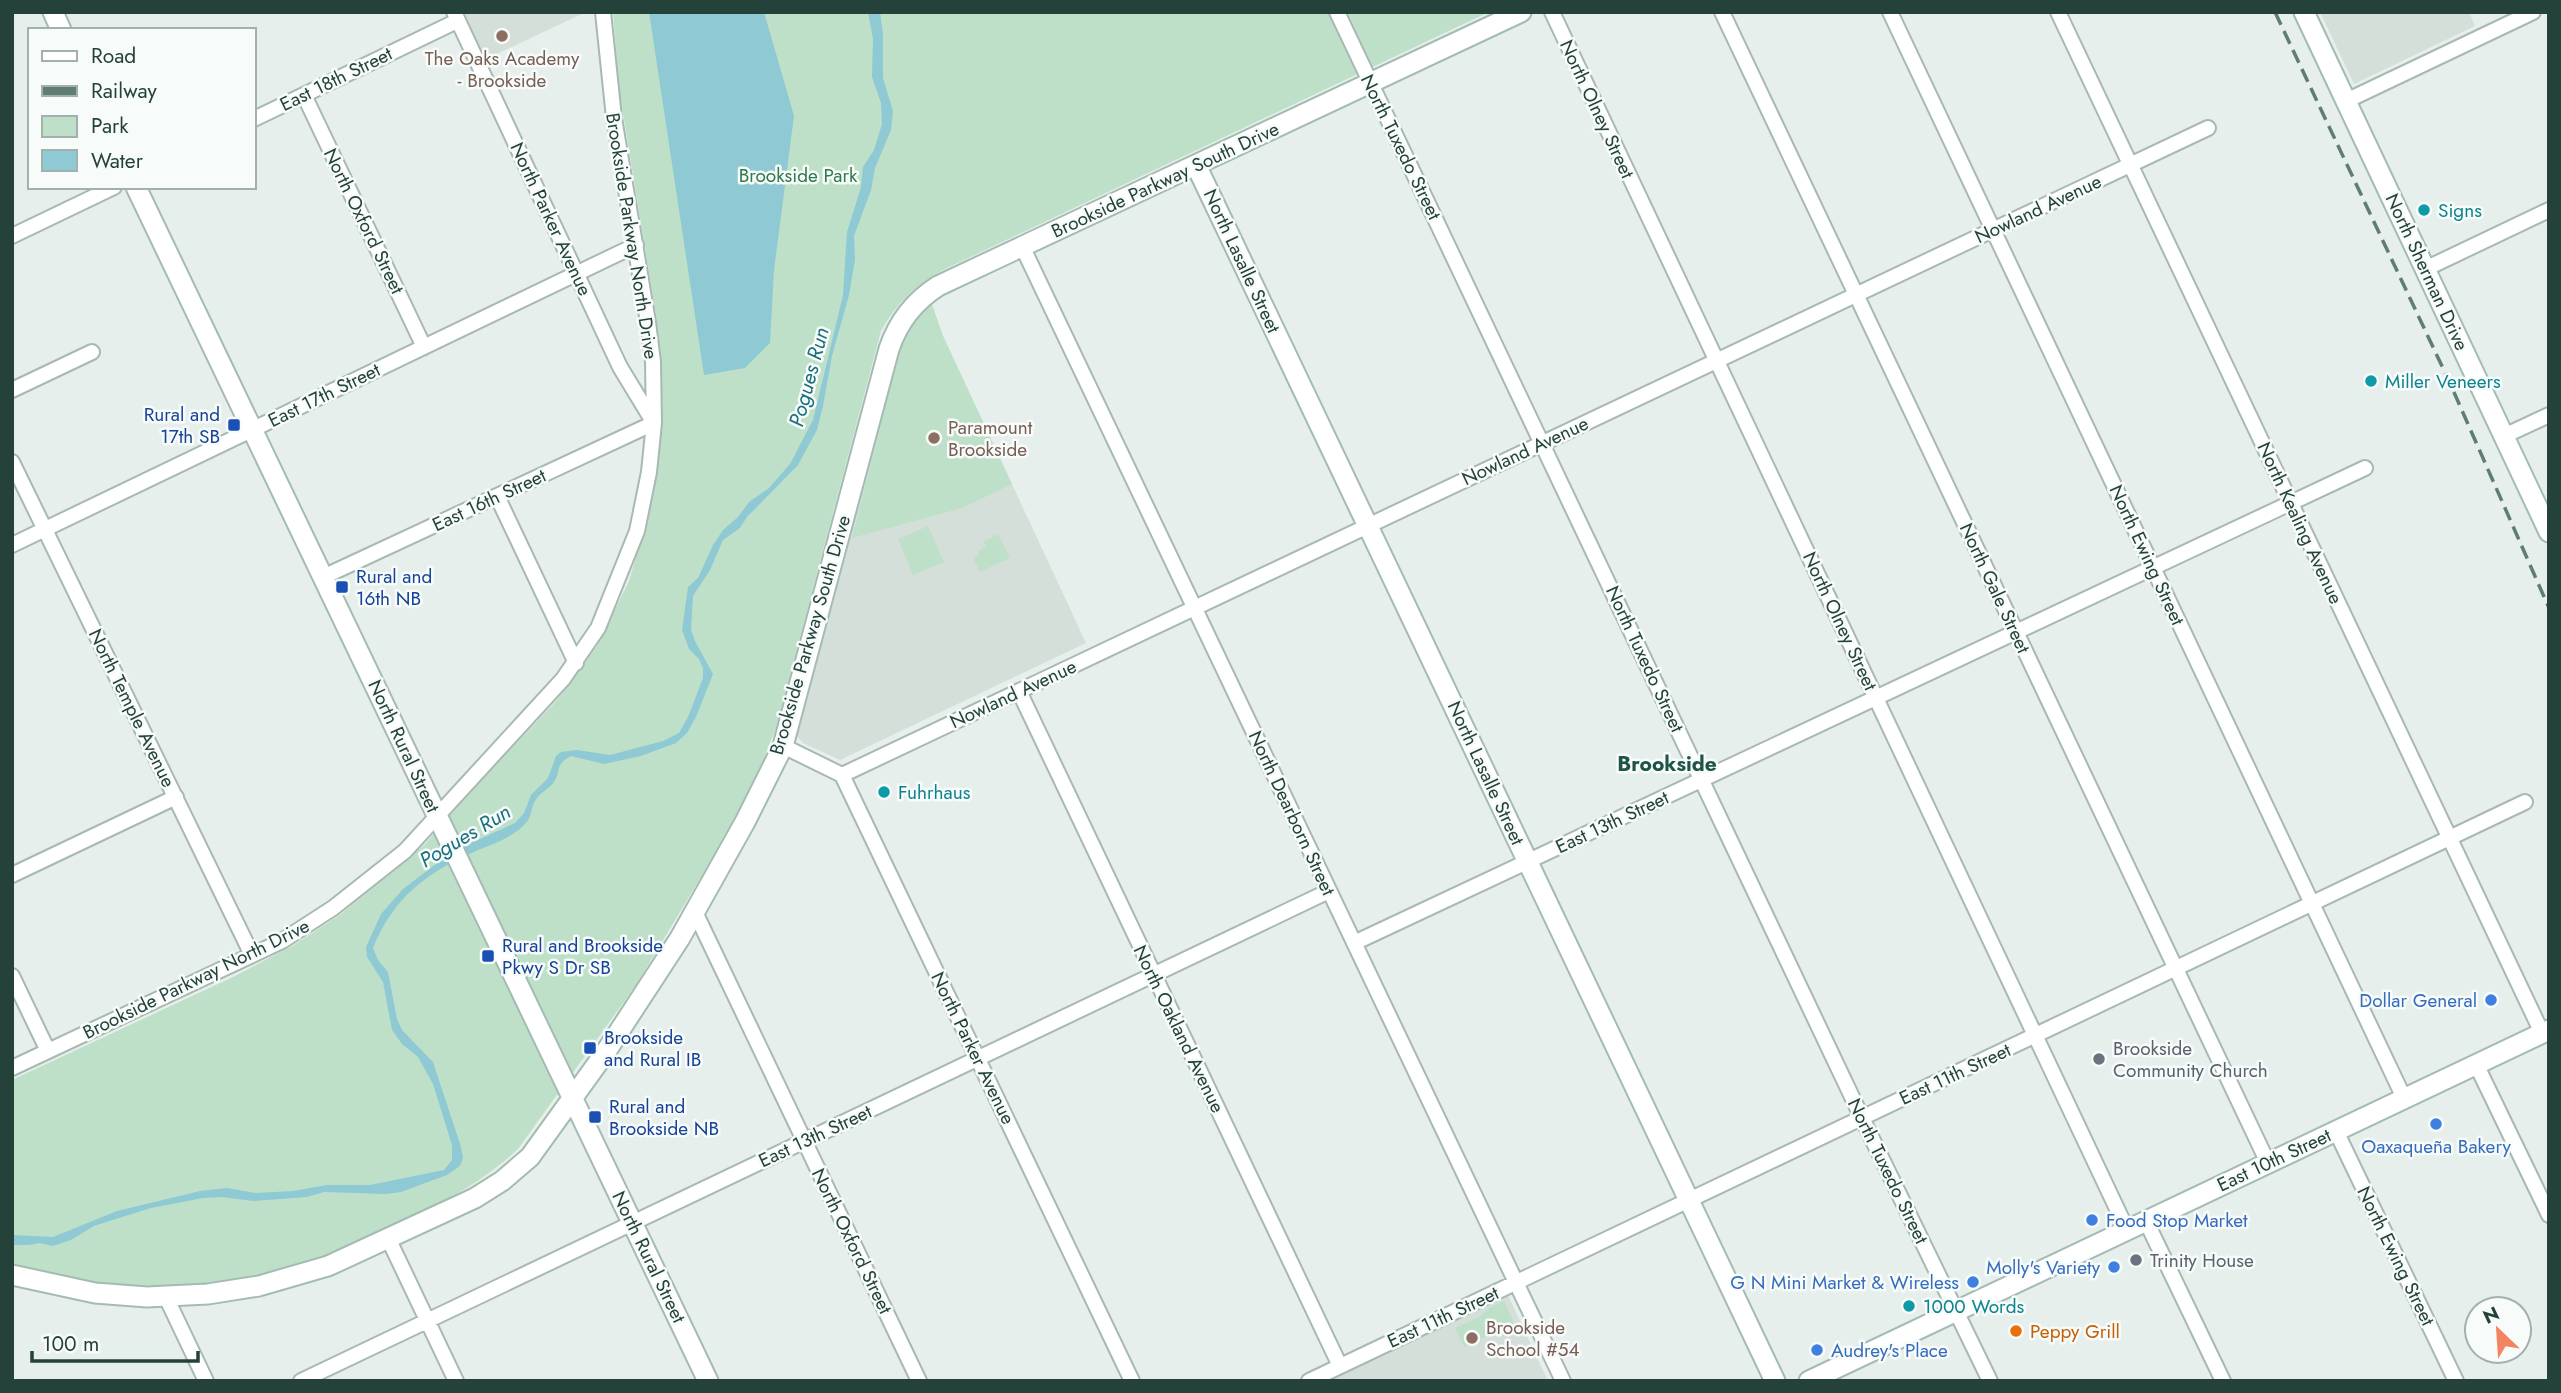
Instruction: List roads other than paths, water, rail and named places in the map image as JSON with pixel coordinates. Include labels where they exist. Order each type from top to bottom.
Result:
[{"type":"main road","points":[[52,12],[60,28]]},
{"type":"main road","name":"Brookside Parkway South Drive","points":[[12,1275],[95,1293],[166,1297],[229,1292],[328,1266],[475,1198],[502,1181],[530,1157],[653,981],[745,822],[783,746],[894,334],[911,308],[928,292],[1022,246],[1521,12]]},
{"type":"main road","name":"North Sherman Drive","points":[[2304,12],[2549,532]]},
{"type":"main road","name":"North Lasalle Street","points":[[1196,165],[1775,1381]]},
{"type":"main road","name":"North Rural Street","points":[[137,189],[708,1381]]},
{"type":"main road","name":"East 10th Street","points":[[1810,1381],[2545,1032]]},
{"type":"street","name":"Brookside Parkway North Drive","points":[[12,1068],[282,941],[333,908],[441,825],[576,663],[598,628],[637,531],[649,472],[654,423],[653,362],[614,118],[603,12]]},
{"type":"street","name":"North Tuxedo Street","points":[[1337,12],[1862,1118],[1990,1381]]},
{"type":"street","name":"North Olney Street","points":[[1552,12],[2127,1230]]},
{"type":"street","name":"North Gale Street","points":[[1721,12],[2268,1163]]},
{"type":"street","name":"North Ewing Street","points":[[1890,12],[2404,1098]]},
{"type":"street","name":"North Kealing Avenue","points":[[2058,12],[2449,838],[2545,1032]]},
{"type":"street","points":[[2346,101],[2533,12]]},
{"type":"street","name":"East 18th Street","points":[[256,119],[455,17]]},
{"type":"street","name":"North Parker Avenue","points":[[455,17],[620,367],[654,423]]},
{"type":"street","name":"North Oxford Street","points":[[304,95],[424,347]]},
{"type":"street","name":"Nowland Avenue","points":[[842,775],[2208,128]]},
{"type":"street","points":[[12,236],[110,189]]},
{"type":"street","points":[[2425,269],[2549,210]]},
{"type":"street","name":"East 17th Street","points":[[12,545],[636,245]]},
{"type":"street","name":"North Dearborn Street","points":[[1022,246],[1563,1381]]},
{"type":"street","points":[[12,390],[92,352]]},
{"type":"street","points":[[2504,436],[2549,415]]},
{"type":"street","name":"East 16th Street","points":[[323,577],[654,423]]},
{"type":"street","name":"North Temple Avenue","points":[[12,462],[252,955]]},
{"type":"street","name":"East 13th Street","points":[[1354,943],[2365,468]]},
{"type":"street","points":[[497,496],[576,663]]},
{"type":"street","name":"North Oakland Avenue","points":[[1018,691],[1340,1366]]},
{"type":"street","points":[[783,746],[842,775]]},
{"type":"street","name":"North Parker Avenue","points":[[842,775],[1132,1381]]},
{"type":"street","points":[[12,875],[176,797]]},
{"type":"street","name":"East 11th Street","points":[[1308,1381],[2525,802]]},
{"type":"street","name":"East 13th Street","points":[[301,1381],[1329,891]]},
{"type":"street","name":"North Oxford Street","points":[[695,912],[919,1381]]},
{"type":"street","points":[[12,976],[48,1051]]},
{"type":"street","points":[[2476,1064],[2549,1215]]},
{"type":"street","name":"North Ewing Street","points":[[2336,1131],[2456,1381]]},
{"type":"street","points":[[2146,1221],[2223,1381]]},
{"type":"street","points":[[388,1238],[456,1381]]},
{"type":"street","points":[[166,1297],[206,1381]]},
{"type":"water","points":[[649,12],[764,12],[794,116],[774,270],[770,343],[745,368],[704,375]]},
{"type":"water","points":[[868,12],[880,12],[883,78],[893,111],[891,130],[875,168],[871,190],[854,236],[855,260],[849,295],[832,356],[817,430],[798,465],[747,517],[740,528],[723,540],[710,570],[693,596],[691,630],[713,674],[696,717],[687,733],[676,743],[641,756],[604,764],[571,756],[566,759],[560,765],[554,782],[537,798],[528,820],[519,830],[458,859],[427,878],[401,901],[381,930],[373,948],[378,960],[388,972],[397,1019],[402,1030],[433,1062],[461,1147],[463,1158],[460,1166],[447,1175],[401,1192],[324,1192],[307,1197],[253,1201],[222,1197],[203,1198],[151,1208],[122,1217],[94,1226],[71,1240],[53,1246],[40,1243],[12,1245],[12,1235],[53,1237],[117,1211],[200,1191],[227,1188],[256,1193],[293,1191],[327,1185],[370,1185],[444,1170],[452,1160],[452,1145],[433,1084],[418,1057],[402,1044],[392,1030],[383,982],[367,957],[366,947],[381,914],[403,889],[436,864],[471,843],[515,823],[524,813],[531,795],[548,778],[556,756],[561,752],[577,750],[610,755],[663,741],[679,733],[688,717],[703,678],[703,668],[699,659],[689,649],[682,630],[688,587],[698,578],[723,530],[738,517],[749,502],[769,488],[790,464],[813,420],[843,295],[847,232],[861,187],[863,167],[874,150],[882,124],[881,103],[872,77],[873,39]]},
{"type":"railway","points":[[2275,12],[2449,381],[2549,608]]},
{"type":"place","name":"The Oaks Academy - Brookside","points":[[502,36]]},
{"type":"place","name":"Signs","points":[[2424,210]]},
{"type":"place","name":"Miller Veneers","points":[[2371,381]]},
{"type":"place","name":"Rural and 17th SB","points":[[234,425]]},
{"type":"place","name":"Paramount Brookside","points":[[934,438]]},
{"type":"place","name":"Rural and 16th NB","points":[[342,587]]},
{"type":"place","name":"Fuhrhaus","points":[[884,792]]},
{"type":"place","name":"Rural and Brookside Pkwy S Dr SB","points":[[488,956]]},
{"type":"place","name":"Dollar General","points":[[2491,1000]]},
{"type":"place","name":"Brookside and Rural IB","points":[[590,1048]]},
{"type":"place","name":"Brookside Community Church","points":[[2099,1059]]},
{"type":"place","name":"Rural and Brookside NB","points":[[595,1117]]},
{"type":"place","name":"Oaxaqueña Bakery","points":[[2436,1124]]},
{"type":"place","name":"Food Stop Market","points":[[2092,1220]]},
{"type":"place","name":"Trinity House","points":[[2136,1260]]},
{"type":"place","name":"Molly's Variety","points":[[2114,1267]]},
{"type":"place","name":"G N Mini Market & Wireless","points":[[1973,1282]]},
{"type":"place","name":"1000 Words","points":[[1909,1306]]},
{"type":"place","name":"Peppy Grill","points":[[2016,1331]]},
{"type":"place","name":"Brookside School #54","points":[[1472,1338]]},
{"type":"place","name":"Audrey's Place","points":[[1817,1350]]},
{"type":"district","name":"Brookside","points":[[1667,764]]},
{"type":"park label","name":"Brookside Park","points":[[798,175]]},
{"type":"water label","name":"Pogues Run","points":[[809,377]]},
{"type":"water label","name":"Pogues Run","points":[[465,836]]}]
